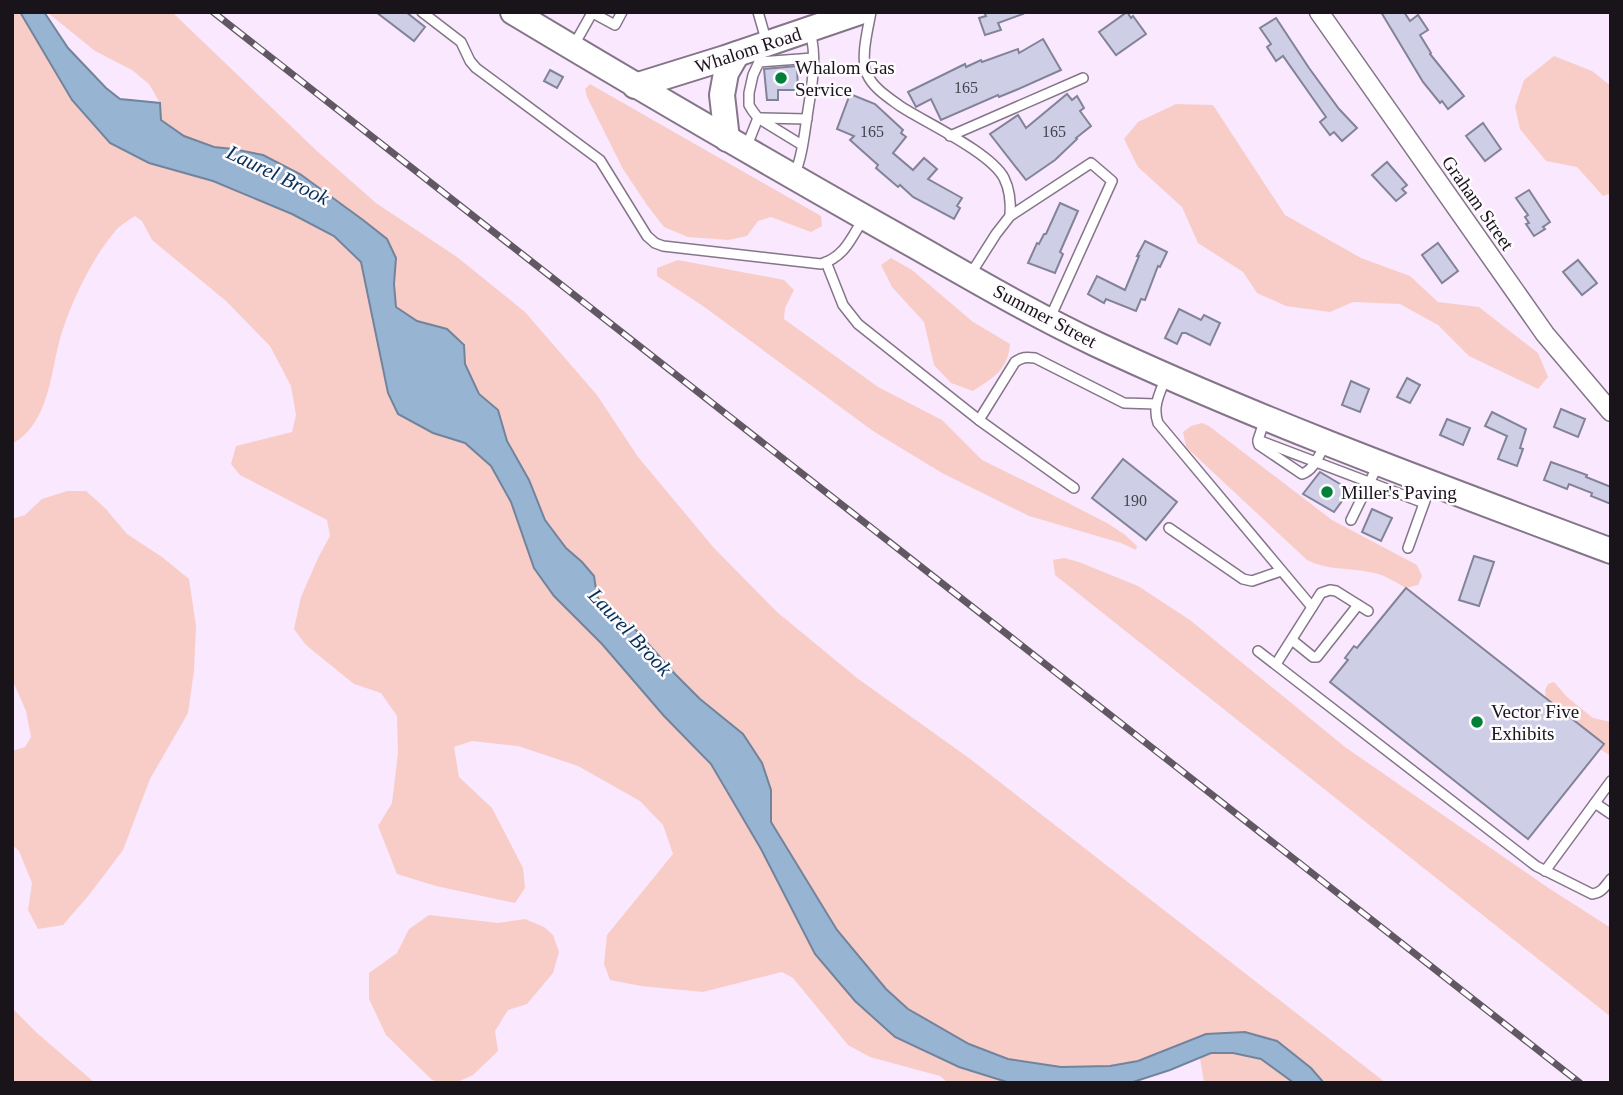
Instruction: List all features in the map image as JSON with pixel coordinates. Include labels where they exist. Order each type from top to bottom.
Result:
[{"type":"main road","name":"Summer Street","points":[[513,12],[635,86],[970,276],[1095,343],[1167,376],[1262,429],[1428,493],[1611,551]]},
{"type":"main road","name":"Whalom Road","points":[[635,86],[754,53],[860,12]]},
{"type":"main road","points":[[736,144],[722,95],[726,73],[754,53]]},
{"type":"street","name":"Graham Street","points":[[1319,12],[1545,334],[1611,412]]},
{"type":"lane","points":[[422,12],[461,42],[476,68],[600,160],[647,236],[655,243],[821,264],[836,258],[846,248],[865,217]]},
{"type":"lane","points":[[572,48],[592,13],[615,25],[622,12]]},
{"type":"lane","points":[[758,12],[753,75],[748,98],[758,118],[802,145]]},
{"type":"lane","points":[[871,12],[865,57],[870,80],[900,106],[989,159],[1008,187],[1010,216]]},
{"type":"lane","points":[[793,176],[800,161],[813,83],[813,44],[809,30]]},
{"type":"lane","points":[[754,53],[763,61],[813,58]]},
{"type":"lane","points":[[950,136],[1083,78]]},
{"type":"lane","points":[[758,118],[807,119]]},
{"type":"lane","points":[[736,144],[758,118]]},
{"type":"lane","points":[[970,276],[1010,216],[1091,163],[1112,181],[1050,320]]},
{"type":"lane","points":[[826,262],[843,304],[858,324],[979,420],[1074,488]]},
{"type":"lane","points":[[979,420],[1015,362],[1022,357],[1035,358],[1124,403],[1156,404]]},
{"type":"lane","points":[[1167,376],[1156,404],[1158,423],[1312,607]]},
{"type":"lane","points":[[1262,429],[1259,445],[1302,474],[1307,472],[1321,452]]},
{"type":"lane","points":[[1351,520],[1375,472]]},
{"type":"lane","points":[[1408,548],[1428,493]]},
{"type":"lane","points":[[1168,528],[1243,579],[1252,580],[1282,571]]},
{"type":"lane","points":[[1276,664],[1321,593],[1336,591],[1368,611]]},
{"type":"lane","points":[[1292,640],[1313,657],[1317,657],[1358,605]]},
{"type":"lane","points":[[1258,651],[1545,871],[1592,894],[1601,891],[1611,878]]},
{"type":"lane","points":[[1545,871],[1611,781]]},
{"type":"lane","points":[[1595,803],[1611,814]]},
{"type":"shaded area","points":[[12,12],[20,12],[72,100],[149,163],[213,181],[292,214],[334,236],[361,262],[388,393],[398,414],[433,433],[465,443],[491,466],[511,502],[534,568],[554,596],[602,644],[664,716],[711,764],[761,849],[815,954],[855,1001],[895,1037],[959,1067],[1007,1083],[948,1083],[940,1076],[870,1057],[848,1045],[793,978],[782,972],[703,992],[610,980],[604,964],[607,935],[673,854],[663,825],[640,801],[578,766],[518,746],[472,741],[454,747],[459,777],[492,808],[523,868],[525,888],[515,903],[436,886],[397,874],[378,826],[392,803],[398,753],[397,716],[381,693],[354,684],[306,645],[294,629],[301,597],[330,536],[327,520],[240,475],[231,464],[236,446],[292,432],[296,415],[291,386],[270,346],[226,301],[152,240],[142,221],[135,216],[117,229],[86,276],[63,329],[42,408],[25,434],[12,444]]},
{"type":"shaded area","points":[[47,12],[172,12],[318,152],[376,203],[457,257],[525,312],[597,395],[638,457],[714,548],[777,612],[857,678],[969,758],[1386,1083],[1324,1083],[1311,1068],[1206,1034],[1138,1061],[1110,1066],[1061,1067],[1008,1059],[969,1044],[908,1009],[886,989],[837,930],[771,822],[771,790],[762,763],[743,734],[700,699],[635,629],[605,611],[597,596],[594,576],[566,548],[545,520],[529,480],[507,441],[498,410],[479,395],[465,364],[464,345],[447,329],[417,321],[396,307],[396,258],[363,220],[300,174],[263,155],[214,147],[184,136],[161,120],[160,103],[149,84],[132,70],[95,51]]},
{"type":"shaded area","points":[[1554,56],[1592,71],[1611,86],[1611,193],[1603,196],[1577,167],[1546,161],[1520,129],[1515,107],[1524,80]]},
{"type":"shaded area","points":[[590,84],[821,216],[822,226],[811,232],[771,217],[758,221],[747,236],[728,240],[688,237],[664,227],[623,169],[587,97],[585,89]]},
{"type":"shaded area","points":[[1176,104],[1213,105],[1285,215],[1361,258],[1410,276],[1438,302],[1479,307],[1538,353],[1548,377],[1538,389],[1469,356],[1438,325],[1400,304],[1353,302],[1330,312],[1286,306],[1257,293],[1243,272],[1198,243],[1182,207],[1138,167],[1124,139],[1138,122]]},
{"type":"shaded area","points":[[891,258],[912,270],[973,322],[1010,344],[1003,367],[993,377],[973,391],[951,383],[934,365],[924,322],[892,287],[881,265]]},
{"type":"shaded area","points":[[678,260],[784,280],[794,290],[785,308],[784,319],[878,387],[942,420],[982,460],[1107,523],[1137,546],[1136,550],[1121,543],[1029,516],[942,473],[873,431],[703,306],[657,276],[657,268]]},
{"type":"shaded area","points":[[1202,423],[1332,520],[1417,565],[1422,576],[1418,585],[1406,588],[1374,573],[1330,567],[1307,560],[1186,447],[1183,432]]},
{"type":"shaded area","points":[[67,491],[86,491],[127,534],[189,579],[196,626],[194,671],[188,713],[150,779],[123,850],[63,925],[38,929],[28,910],[32,883],[19,851],[12,845],[12,751],[25,747],[31,737],[26,711],[12,679],[12,519],[25,515],[42,499]]},
{"type":"shaded area","points":[[1064,558],[1138,586],[1190,620],[1345,747],[1547,887],[1611,928],[1611,1017],[1055,575],[1053,560]]},
{"type":"shaded area","points":[[1554,682],[1567,697],[1593,718],[1611,722],[1611,756],[1546,699],[1545,690],[1548,684]]},
{"type":"shaded area","points":[[429,915],[498,923],[525,919],[544,927],[553,935],[559,952],[553,973],[527,1004],[508,1010],[495,1031],[498,1051],[473,1075],[455,1083],[432,1080],[386,1035],[369,999],[369,973],[397,953],[409,929]]},
{"type":"shaded area","points":[[12,1008],[37,1033],[95,1083],[12,1083]]},
{"type":"shaded area","points":[[1211,1053],[1233,1053],[1261,1059],[1294,1083],[1204,1083],[1200,1058]]},
{"type":"water","name":"Laurel Brook","points":[[20,12],[44,12],[68,48],[120,99],[160,103],[161,120],[184,136],[214,147],[263,155],[300,174],[387,239],[396,258],[396,307],[417,321],[447,329],[464,345],[465,364],[479,394],[498,410],[507,441],[529,480],[545,520],[566,548],[594,576],[597,596],[605,611],[635,629],[700,699],[743,734],[762,763],[771,790],[771,822],[837,930],[886,989],[908,1009],[969,1044],[1008,1059],[1061,1067],[1110,1066],[1138,1061],[1206,1034],[1245,1032],[1277,1041],[1311,1068],[1324,1083],[1294,1083],[1261,1059],[1233,1053],[1211,1053],[1130,1083],[1010,1083],[959,1067],[895,1037],[855,1001],[815,954],[761,849],[711,764],[664,716],[602,644],[554,596],[534,568],[511,502],[491,466],[465,443],[433,433],[398,414],[388,393],[361,262],[334,236],[292,214],[213,181],[149,163],[110,143],[72,100]]},
{"type":"building","points":[[376,12],[406,12],[425,27],[414,41]]},
{"type":"building","points":[[984,12],[1023,14],[998,23],[1001,30],[985,35],[979,18],[986,16]]},
{"type":"building","points":[[1127,12],[1146,34],[1116,55],[1099,32]]},
{"type":"building","points":[[1381,12],[1404,12],[1410,21],[1418,15],[1428,30],[1420,35],[1430,54],[1464,96],[1448,109],[1442,101],[1440,103],[1423,82]]},
{"type":"building","points":[[1276,18],[1339,109],[1357,128],[1342,141],[1334,132],[1330,135],[1320,122],[1326,117],[1283,56],[1276,61],[1267,47],[1271,44],[1260,28]]},
{"type":"building","points":[[1043,39],[1061,70],[941,120],[931,99],[916,107],[908,92],[965,64],[966,67],[1018,49],[1019,53]]},
{"type":"building","name":"Whalom Gas Service","points":[[797,66],[798,90],[778,90],[778,100],[767,100],[764,69]]},
{"type":"building","points":[[550,70],[563,77],[557,88],[544,81]]},
{"type":"building","points":[[850,94],[875,104],[903,130],[901,133],[906,137],[893,153],[913,170],[924,158],[937,169],[928,179],[962,198],[954,219],[913,197],[900,185],[898,187],[850,140],[854,136],[837,129]]},
{"type":"building","points":[[1067,94],[1072,100],[1077,96],[1084,108],[1080,111],[1091,126],[1055,160],[1026,180],[990,134],[1018,115],[1026,128]]},
{"type":"building","points":[[1483,123],[1501,149],[1485,161],[1466,136]]},
{"type":"building","points":[[1387,162],[1407,185],[1402,189],[1406,193],[1396,201],[1372,175]]},
{"type":"building","points":[[1529,190],[1550,222],[1534,236],[1526,224],[1529,223],[1525,217],[1528,215],[1516,198]]},
{"type":"building","points":[[1060,203],[1078,211],[1060,252],[1063,254],[1055,273],[1028,263],[1037,243],[1039,244],[1046,234]]},
{"type":"building","points":[[1145,241],[1167,252],[1160,267],[1158,266],[1145,300],[1141,299],[1136,311],[1106,299],[1104,303],[1088,294],[1097,276],[1125,290]]},
{"type":"building","points":[[1438,243],[1458,271],[1442,283],[1422,255]]},
{"type":"building","points":[[1578,260],[1597,283],[1582,295],[1563,272]]},
{"type":"building","points":[[1179,309],[1201,320],[1204,315],[1220,323],[1210,345],[1186,333],[1182,333],[1177,344],[1165,338]]},
{"type":"building","points":[[1407,378],[1420,385],[1410,403],[1397,397]]},
{"type":"building","points":[[1351,381],[1369,389],[1360,412],[1342,405]]},
{"type":"building","points":[[1561,409],[1585,419],[1578,437],[1554,427]]},
{"type":"building","points":[[1492,412],[1526,429],[1517,466],[1498,459],[1507,436],[1485,426]]},
{"type":"building","points":[[1447,419],[1470,428],[1463,445],[1440,435]]},
{"type":"building","points":[[1123,459],[1177,502],[1146,540],[1092,498]]},
{"type":"building","points":[[1551,462],[1611,487],[1611,504],[1569,484],[1567,489],[1544,480]]},
{"type":"building","name":"Miller's Paving","points":[[1320,472],[1350,490],[1334,512],[1303,494]]},
{"type":"building","points":[[1372,509],[1392,518],[1381,541],[1362,532]]},
{"type":"building","points":[[1474,556],[1494,562],[1479,606],[1459,600]]},
{"type":"building","name":"Vector Five Exhibits","points":[[1406,588],[1604,744],[1528,839],[1330,682],[1348,660],[1345,658],[1354,646],[1357,648]]},
{"type":"railway","points":[[213,12],[1580,1083]]},
{"type":"place","name":"Whalom Gas Service","points":[[781,78]]},
{"type":"place","name":"Miller's Paving","points":[[1327,492]]},
{"type":"place","name":"Vector Five Exhibits","points":[[1477,722]]}]
